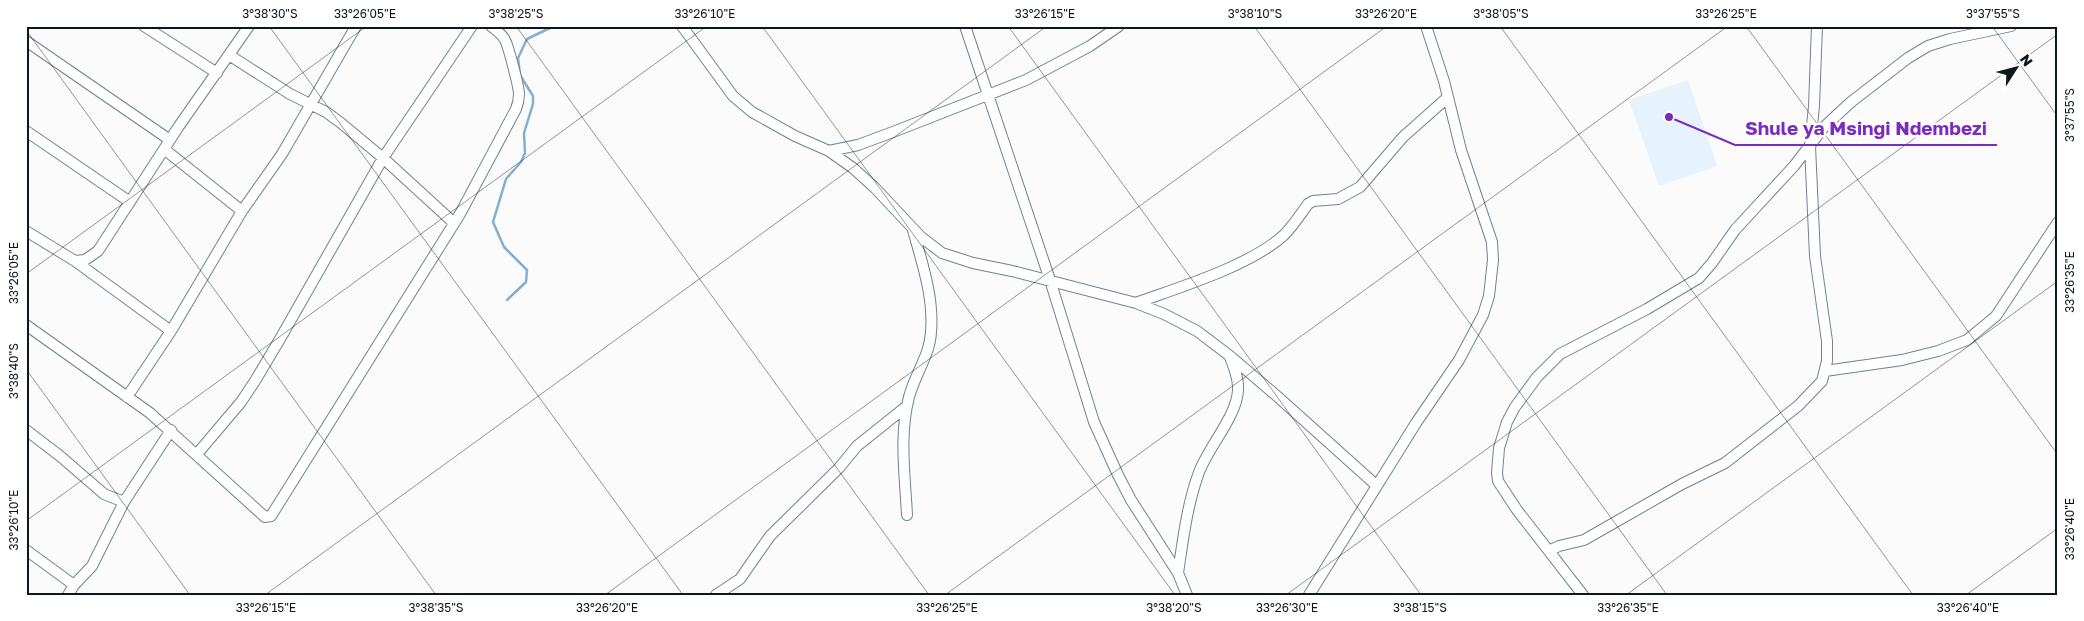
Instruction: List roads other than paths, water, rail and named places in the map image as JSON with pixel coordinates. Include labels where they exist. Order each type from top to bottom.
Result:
[{"type":"street","points":[[144,26],[217,73]]},
{"type":"street","points":[[75,261],[85,260],[98,252],[170,140],[249,26]]},
{"type":"street","points":[[127,396],[171,331],[242,211],[282,154],[356,26]]},
{"type":"street","points":[[197,454],[241,402],[280,339],[383,158],[472,26]]},
{"type":"street","points":[[26,325],[150,412],[265,517],[271,516],[454,223],[518,104],[519,86],[508,46],[503,37],[491,26]]},
{"type":"street","points":[[682,26],[741,104],[795,136],[829,151],[868,181],[913,230],[929,244],[953,258],[1136,302],[1196,330],[1230,356],[1376,485]]},
{"type":"street","points":[[965,26],[1050,280],[1094,422],[1131,500],[1178,572],[1187,595]]},
{"type":"street","points":[[829,151],[858,145],[1045,71],[1090,46],[1119,26]]},
{"type":"street","points":[[1309,595],[1376,485],[1459,360],[1483,315],[1489,296],[1493,260],[1492,242],[1461,150],[1448,97],[1426,26]]},
{"type":"street","points":[[1549,551],[1559,546],[1584,540],[1673,489],[1726,463],[1798,406],[1822,381],[1825,371],[1827,341],[1816,256],[1810,146],[1814,113],[1816,26]]},
{"type":"street","points":[[1583,595],[1517,510],[1498,481],[1499,448],[1507,422],[1515,407],[1543,370],[1560,354],[1647,309],[1699,278],[1735,230],[1794,166],[1824,127],[1850,102],[1920,50],[1986,29],[2011,26]]},
{"type":"street","points":[[26,41],[170,140]]},
{"type":"street","points":[[229,56],[341,123],[383,158],[454,223]]},
{"type":"street","points":[[1136,302],[1196,282],[1260,252],[1284,235],[1308,204],[1313,201],[1338,199],[1360,187],[1403,137],[1448,97]]},
{"type":"street","points":[[26,131],[130,202]]},
{"type":"street","points":[[164,149],[242,211]]},
{"type":"street","points":[[1825,371],[1902,360],[1938,351],[1967,340],[1996,316],[2058,222]]},
{"type":"street","points":[[26,230],[75,261],[171,331]]},
{"type":"street","points":[[907,515],[904,456],[907,406],[915,379],[930,345],[932,312],[913,230]]},
{"type":"street","points":[[1178,572],[1197,478],[1202,463],[1237,402],[1239,388],[1230,356]]},
{"type":"street","points":[[716,595],[740,579],[770,536],[839,468],[857,446],[907,406]]},
{"type":"street","points":[[26,430],[104,494],[111,499],[124,502]]},
{"type":"street","points":[[68,595],[74,585],[92,566],[124,502],[171,430]]},
{"type":"street","points":[[26,550],[74,585]]},
{"type":"waterway","points":[[507,300],[526,282],[527,270],[504,247],[493,222],[506,179],[521,162],[525,153],[524,133],[533,104],[533,96],[520,75],[518,58],[527,39],[554,26]]},
{"type":"place","name":"Shule ya Msingi Ndembezi","points":[[1669,117]]}]
